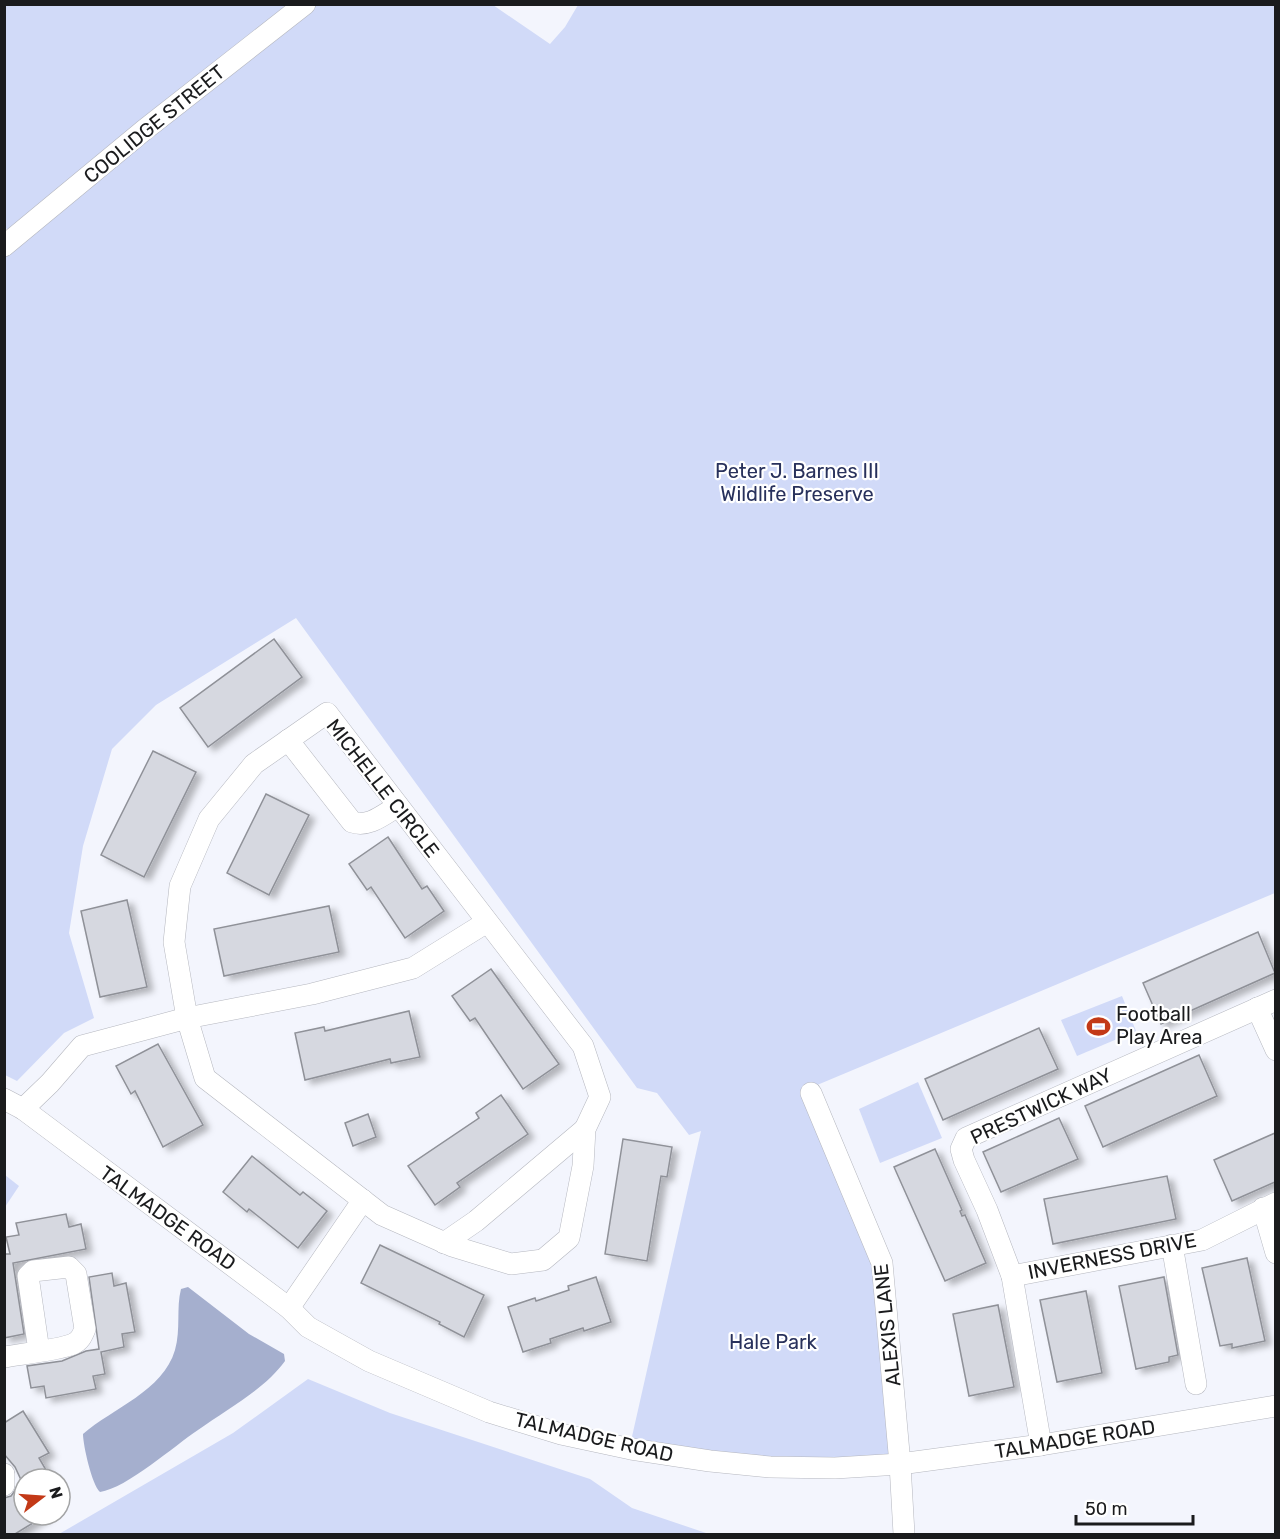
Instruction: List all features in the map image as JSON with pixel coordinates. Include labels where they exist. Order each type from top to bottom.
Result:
[{"type":"street","name":"COOLIDGE STREET","points":[[4,246],[143,131],[304,4]]},
{"type":"street","name":"MICHELLE CIRCLE","points":[[327,713],[583,1046],[600,1097],[585,1129],[583,1166],[569,1238],[543,1260],[511,1264],[444,1243],[382,1215],[206,1078],[187,1018],[174,942],[180,886],[209,819],[254,764],[288,740],[327,713]]},
{"type":"street","points":[[288,740],[352,822],[360,825],[367,824],[398,806]]},
{"type":"street","points":[[14,1104],[50,1083],[82,1046],[187,1018],[312,994],[413,968],[487,922]]},
{"type":"street","points":[[1266,1004],[1275,1050]]},
{"type":"street","name":"PRESTWICK WAY","points":[[1041,1445],[1012,1276],[1008,1260],[964,1160],[961,1149],[966,1138],[1266,1004]]},
{"type":"street","name":"ALEXIS LANE","points":[[811,1093],[882,1263],[904,1534]]},
{"type":"street","name":"TALMADGE ROAD","points":[[14,1104],[289,1308],[308,1327],[369,1361],[489,1412],[561,1434],[631,1449],[710,1461],[770,1467],[835,1468],[900,1464],[1041,1445],[1275,1406]]},
{"type":"street","name":"MICHELLE CIRCLE","points":[[444,1243],[476,1221],[585,1129]]},
{"type":"street","points":[[289,1308],[363,1200]]},
{"type":"street","points":[[1269,1206],[1275,1253]]},
{"type":"street","name":"INVERNESS DRIVE","points":[[1012,1276],[1202,1240],[1269,1206]]},
{"type":"street","points":[[1172,1245],[1196,1384]]},
{"type":"street","points":[[4,1357],[39,1351]]},
{"type":"street","points":[[4,1474],[4,1485]]},
{"type":"green space","name":"Peter J. Barnes III Wildlife Preserve","points":[[5,5],[493,5],[550,44],[565,27],[578,5],[1275,5],[1275,893],[810,1088],[874,1242],[900,1464],[771,1461],[631,1441],[701,1131],[689,1135],[657,1093],[637,1088],[296,618],[156,705],[112,749],[83,846],[69,933],[94,1018],[64,1033],[17,1081],[5,1075],[4,240],[9,236],[4,222]]},
{"type":"green space","name":"Football Play Area","points":[[1122,996],[1136,1031],[1077,1056],[1061,1020]]},
{"type":"green space","points":[[918,1082],[942,1138],[880,1163],[859,1109]]},
{"type":"green space","points":[[5,1175],[19,1186],[5,1207]]},
{"type":"green space","points":[[308,1379],[390,1413],[590,1479],[632,1508],[709,1534],[59,1534],[233,1433]]},
{"type":"shaded area","points":[[188,1287],[249,1334],[284,1354],[285,1361],[256,1390],[150,1466],[123,1483],[100,1492],[91,1473],[83,1434],[136,1398],[160,1377],[175,1350],[181,1289]]},
{"type":"building","points":[[274,639],[302,677],[208,747],[180,708]]},
{"type":"building","points":[[153,751],[196,772],[144,877],[101,855]]},
{"type":"building","points":[[266,794],[309,815],[269,895],[227,873]]},
{"type":"building","points":[[388,837],[422,889],[427,886],[444,911],[405,938],[371,887],[367,890],[349,864]]},
{"type":"building","points":[[127,900],[147,987],[100,997],[81,911]]},
{"type":"building","points":[[329,906],[339,952],[224,976],[214,929]]},
{"type":"building","points":[[1258,932],[1275,973],[1161,1024],[1143,983]]},
{"type":"building","points":[[491,969],[559,1064],[523,1089],[475,1018],[470,1021],[452,996]]},
{"type":"building","points":[[409,1011],[420,1057],[391,1063],[390,1059],[305,1080],[295,1033],[324,1027],[325,1031]]},
{"type":"building","points":[[1039,1028],[1058,1069],[943,1120],[925,1079]]},
{"type":"building","points":[[158,1044],[203,1125],[163,1147],[135,1091],[131,1094],[116,1066]]},
{"type":"building","points":[[1199,1055],[1217,1096],[1103,1147],[1085,1106]]},
{"type":"building","points":[[501,1095],[528,1134],[457,1183],[460,1187],[435,1205],[408,1166],[479,1118],[476,1113]]},
{"type":"building","points":[[368,1114],[376,1137],[353,1146],[345,1123]]},
{"type":"building","points":[[1059,1118],[1078,1159],[1001,1192],[983,1152]]},
{"type":"building","points":[[1275,1133],[1275,1182],[1232,1201],[1214,1160]]},
{"type":"building","points":[[623,1139],[672,1147],[667,1177],[661,1176],[647,1261],[605,1254]]},
{"type":"building","points":[[935,1149],[962,1210],[960,1211],[962,1216],[965,1215],[986,1263],[945,1281],[894,1167]]},
{"type":"building","points":[[252,1156],[300,1195],[303,1192],[327,1211],[298,1248],[249,1209],[247,1212],[223,1192]]},
{"type":"building","points":[[1167,1176],[1176,1219],[1053,1244],[1044,1199]]},
{"type":"building","points":[[66,1214],[69,1227],[81,1224],[86,1249],[13,1263],[24,1334],[4,1338],[4,1254],[10,1254],[6,1237],[19,1235],[16,1223]]},
{"type":"building","points":[[380,1245],[484,1295],[464,1337],[439,1324],[440,1322],[361,1283]]},
{"type":"building","points":[[1247,1258],[1265,1341],[1232,1348],[1232,1344],[1220,1346],[1202,1268]]},
{"type":"building","points":[[112,1273],[114,1286],[126,1283],[135,1332],[122,1334],[124,1347],[101,1352],[105,1374],[93,1376],[96,1389],[46,1398],[44,1386],[31,1388],[27,1366],[62,1361],[86,1351],[99,1349],[89,1277]]},
{"type":"building","points":[[596,1277],[611,1322],[550,1339],[551,1343],[523,1352],[508,1307],[569,1290],[568,1286]]},
{"type":"building","points":[[1164,1277],[1178,1355],[1169,1357],[1169,1362],[1136,1369],[1119,1286]]},
{"type":"building","points":[[1086,1291],[1102,1373],[1057,1382],[1040,1300]]},
{"type":"building","points":[[998,1305],[1014,1387],[969,1396],[953,1314]]},
{"type":"building","points":[[23,1411],[49,1453],[39,1458],[44,1467],[15,1467],[4,1454],[4,1423]]},
{"type":"building","points":[[11,1496],[12,1527],[26,1527],[15,1534],[4,1534],[4,1498]]},
{"type":"place","name":"Football Play Area","points":[[1098,1026]]},
{"type":"park label","name":"Hale Park","points":[[773,1342]]}]
